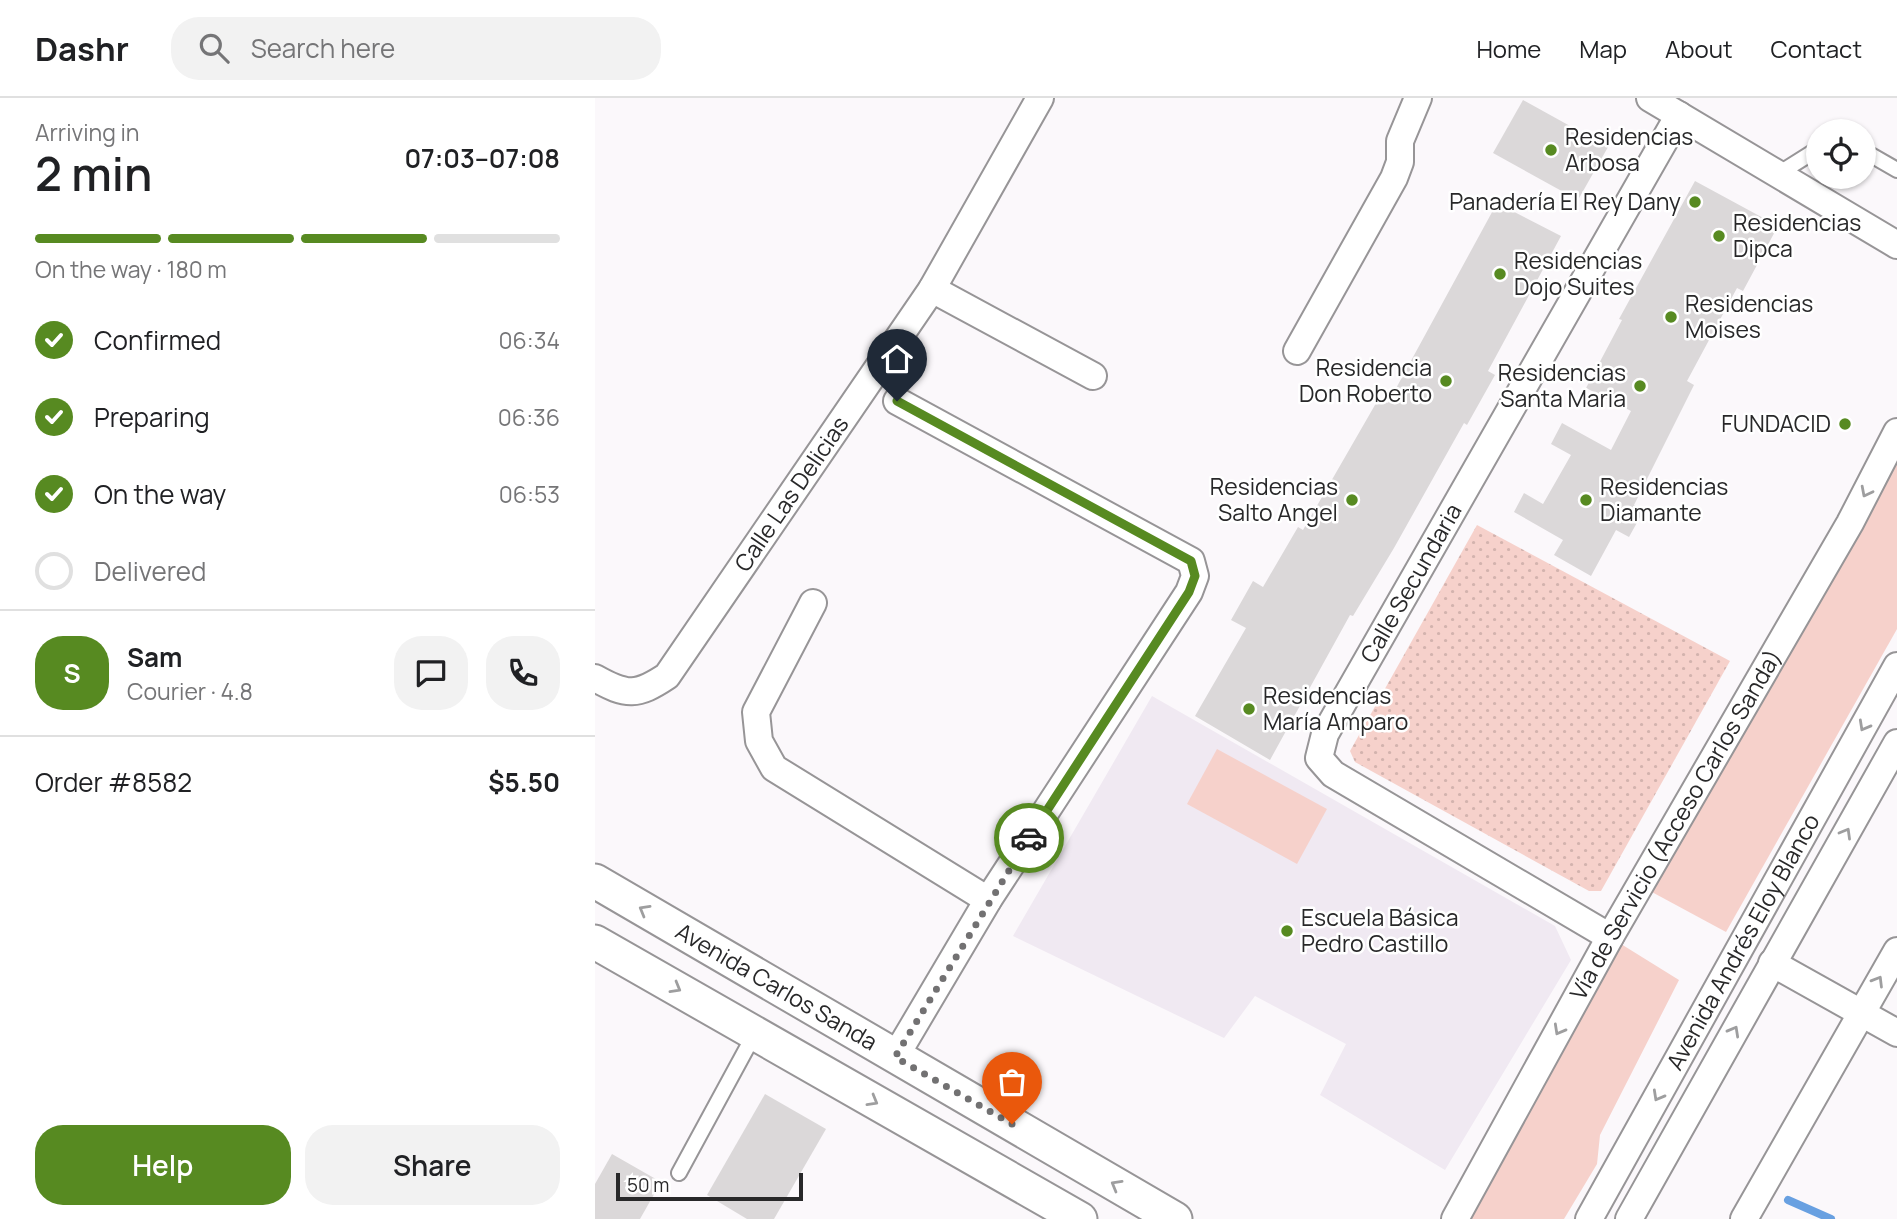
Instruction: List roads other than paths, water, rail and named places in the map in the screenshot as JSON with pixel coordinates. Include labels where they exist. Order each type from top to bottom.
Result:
[{"type":"street","name":"Calle Las Delicias","points":[[595,678],[616,690],[644,691],[667,676],[932,289],[1040,98]]},
{"type":"street","points":[[1297,351],[1394,178],[1400,162],[1400,141],[1418,98]]},
{"type":"street","points":[[1650,98],[1897,245]]},
{"type":"street","name":"Calle Secundaria","points":[[1610,937],[1333,774],[1319,758],[1325,734],[1679,115]]},
{"type":"street","points":[[932,289],[1093,376]]},
{"type":"street","points":[[895,1057],[988,900],[1181,603],[1195,576],[1191,561],[897,401]]},
{"type":"street","name":"Vía de Servicio (Acceso Carlos Sanda)","points":[[1455,1219],[1610,937],[1850,523],[1897,432]]},
{"type":"street","points":[[813,603],[756,712],[759,741],[774,768],[988,900]]},
{"type":"street","name":"Avenida Andrés Eloy Blanco","points":[[1590,1219],[1897,666]]},
{"type":"street","name":"Avenida Andrés Eloy Blanco","points":[[1629,1219],[1897,743]]},
{"type":"street","name":"Avenida Carlos Sanda","points":[[595,881],[1175,1219]]},
{"type":"street","points":[[595,942],[1080,1219]]},
{"type":"street","points":[[1744,1219],[1897,951]]},
{"type":"street","points":[[1772,963],[1897,1033]]},
{"type":"lane","points":[[1778,174],[1806,156]]},
{"type":"lane","points":[[1876,158],[1897,170]]},
{"type":"lane","points":[[679,1173],[755,1033]]},
{"type":"waterway","points":[[1788,1200],[1831,1219]]},
{"type":"place","name":"Residencias Arbosa","points":[[1551,150]]},
{"type":"place","name":"Panadería El Rey Dany","points":[[1695,202]]},
{"type":"place","name":"Residencias Dipca","points":[[1719,236]]},
{"type":"place","name":"Residencias Dojo Suites","points":[[1500,274]]},
{"type":"place","name":"Residencias Moises","points":[[1671,317]]},
{"type":"place","name":"Residencia Don Roberto","points":[[1446,381]]},
{"type":"place","name":"Residencias Santa Maria","points":[[1640,386]]},
{"type":"place","name":"FUNDACID","points":[[1845,424]]},
{"type":"place","name":"Residencias Salto Angel","points":[[1352,500]]},
{"type":"place","name":"Residencias Diamante","points":[[1586,500]]},
{"type":"place","name":"Residencias María Amparo","points":[[1249,709]]},
{"type":"place","name":"Escuela Básica Pedro Castillo","points":[[1287,931]]}]
